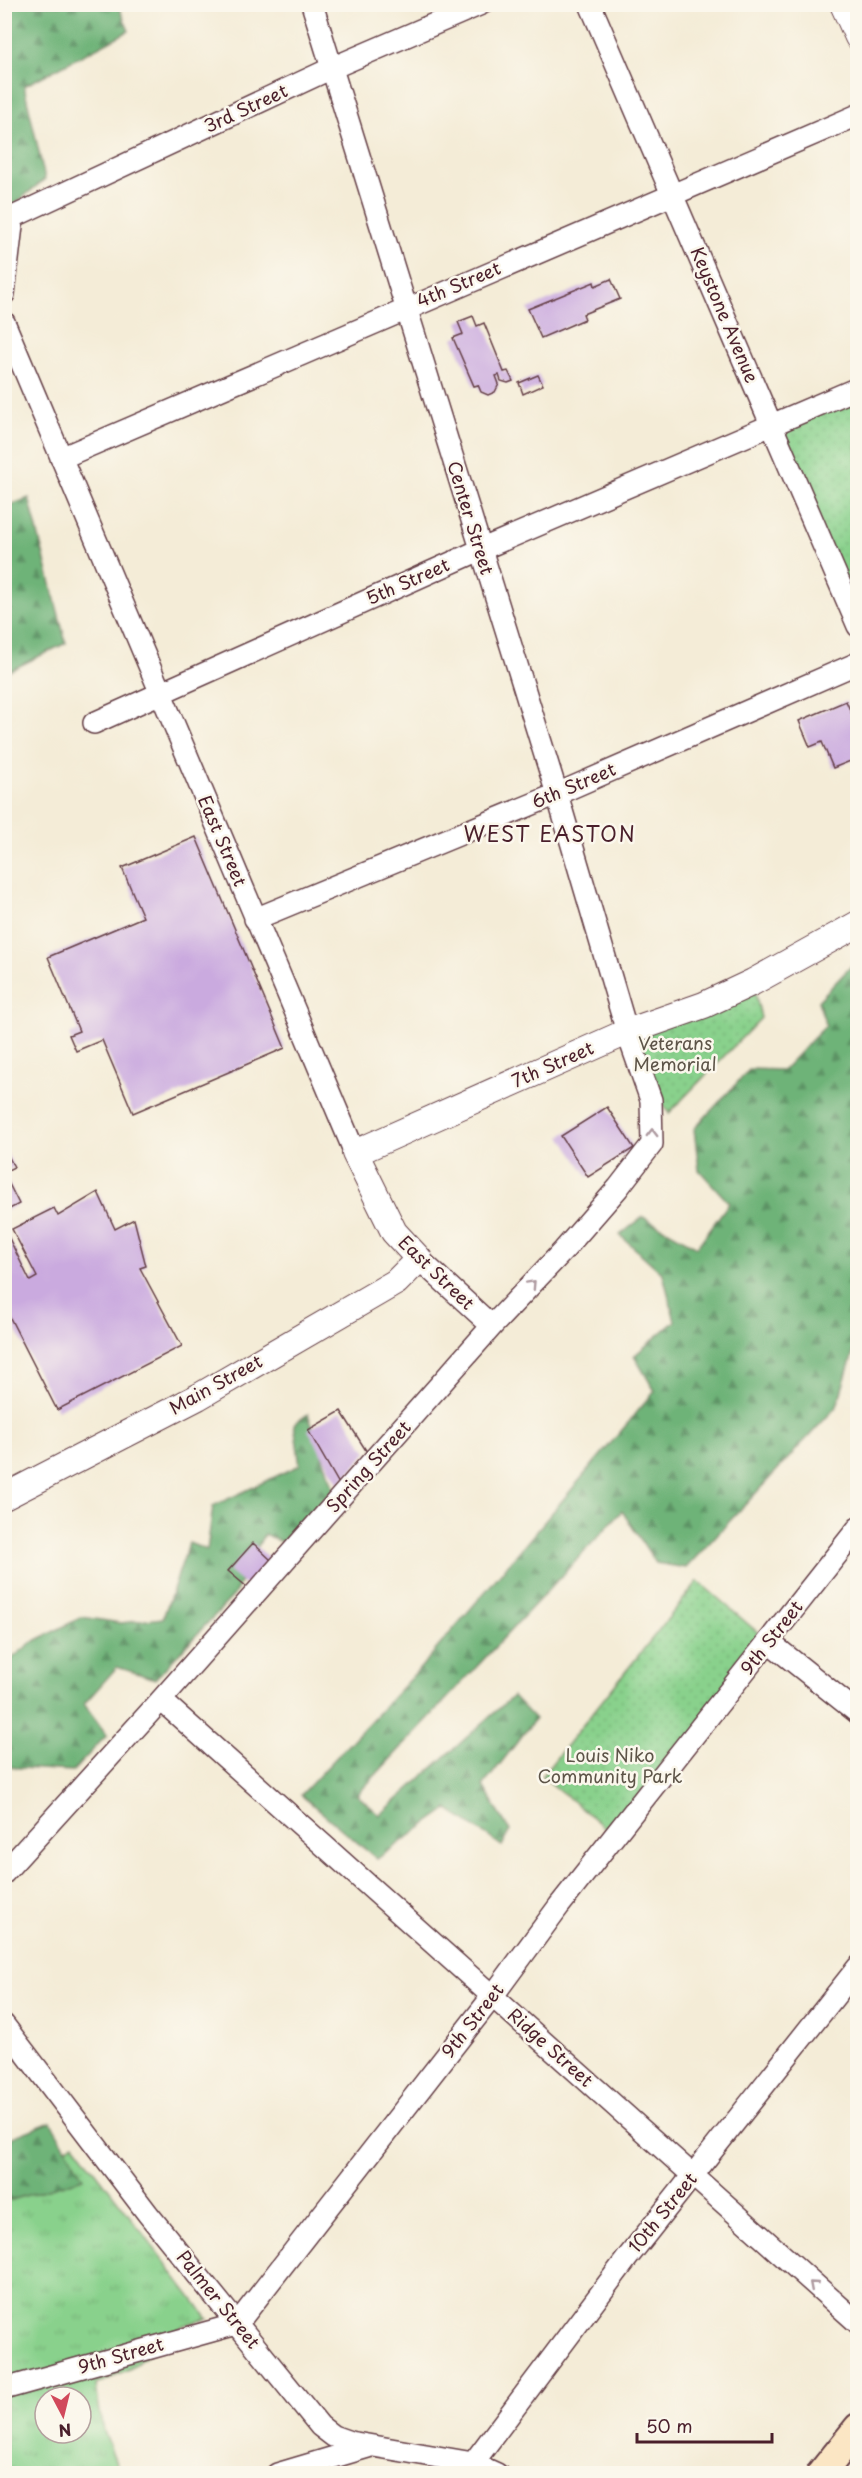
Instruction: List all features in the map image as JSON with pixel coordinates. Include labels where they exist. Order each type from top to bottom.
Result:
[{"type":"main road","points":[[821,2474],[858,2428]]},
{"type":"street","name":"Center Street","points":[[312,4],[557,794],[627,1032]]},
{"type":"street","name":"3rd Street","points":[[4,294],[13,217],[332,68],[481,4]]},
{"type":"street","name":"Keystone Avenue","points":[[590,4],[858,626]]},
{"type":"street","points":[[843,4],[858,38]]},
{"type":"street","name":"4th Street","points":[[62,458],[406,308],[858,116]]},
{"type":"street","name":"East Street","points":[[4,322],[355,1153],[394,1232],[419,1259],[492,1326]]},
{"type":"street","name":"5th Street","points":[[94,723],[480,550],[858,388]]},
{"type":"street","name":"6th Street","points":[[255,919],[557,794],[858,663]]},
{"type":"street","name":"7th Street","points":[[355,1153],[627,1032],[704,1005],[753,982],[858,924]]},
{"type":"street","name":"Spring Street","points":[[4,1873],[161,1700],[492,1326],[577,1235],[652,1144],[651,1100],[627,1032]]},
{"type":"street","name":"Main Street","points":[[4,1497],[207,1392],[396,1282],[419,1259]]},
{"type":"street","name":"9th Street","points":[[4,2389],[237,2324],[492,1997],[559,1906],[858,1528]]},
{"type":"street","points":[[770,1642],[858,1713]]},
{"type":"street","name":"Ridge Street","points":[[161,1700],[858,2323]]},
{"type":"street","name":"10th Street","points":[[473,2463],[628,2257],[858,1967]]},
{"type":"street","name":"Palmer Street","points":[[4,2025],[148,2214],[320,2426],[333,2436],[374,2446],[473,2463],[496,2474]]},
{"type":"street","points":[[277,2474],[374,2446]]},
{"type":"green space","points":[[5,5],[118,5],[129,31],[24,86],[45,179],[5,212]]},
{"type":"green space","points":[[857,388],[857,625],[771,424]]},
{"type":"green space","points":[[29,498],[66,643],[5,673],[5,507]]},
{"type":"green space","points":[[857,960],[857,1340],[837,1406],[686,1568],[656,1563],[622,1511],[357,1795],[380,1815],[513,1696],[535,1719],[483,1786],[510,1831],[502,1846],[448,1809],[377,1859],[301,1795],[423,1665],[655,1391],[634,1356],[675,1321],[663,1274],[620,1235],[643,1217],[697,1247],[729,1203],[699,1170],[694,1129],[750,1069],[783,1070],[826,1025],[818,1001]]},
{"type":"green space","name":"Veterans Memorial","points":[[753,982],[761,1018],[669,1113],[642,1074],[627,1032]]},
{"type":"green space","points":[[308,1414],[334,1489],[282,1542],[264,1534],[234,1595],[155,1679],[117,1667],[84,1704],[107,1735],[73,1771],[5,1767],[4,1665],[31,1643],[82,1617],[121,1623],[163,1618],[189,1543],[207,1550],[213,1506],[300,1465],[294,1424]]},
{"type":"green space","name":"Louis Niko Community Park","points":[[698,1581],[769,1642],[615,1836],[542,1776]]},
{"type":"green space","points":[[51,2122],[83,2178],[5,2202],[5,2140]]},
{"type":"green space","points":[[74,2143],[208,2319],[184,2325],[133,2367],[96,2385],[102,2426],[120,2473],[5,2474],[5,2202],[82,2178],[66,2148]]},
{"type":"building","points":[[611,279],[620,299],[583,314],[585,319],[541,338],[528,309],[594,282],[595,286]]},
{"type":"building","points":[[473,316],[477,326],[484,323],[504,372],[508,371],[513,381],[508,383],[501,381],[499,375],[496,376],[499,384],[495,392],[488,395],[481,392],[478,385],[474,386],[453,338],[463,334],[458,322]]},
{"type":"building","points":[[538,375],[543,385],[523,394],[519,383]]},
{"type":"building","points":[[846,701],[858,728],[858,758],[833,768],[822,742],[810,747],[799,721]]},
{"type":"building","points":[[196,837],[285,1048],[133,1113],[102,1040],[76,1051],[69,1035],[79,1031],[48,957],[143,917],[122,868]]},
{"type":"building","points":[[607,1107],[634,1148],[588,1177],[561,1136]]},
{"type":"building","points":[[4,1148],[14,1167],[4,1172]]},
{"type":"building","points":[[7,1180],[19,1204],[4,1212],[4,1181]]},
{"type":"building","points":[[98,1192],[115,1229],[134,1219],[146,1266],[140,1268],[182,1346],[57,1410],[4,1306],[4,1228],[30,1281],[37,1277],[12,1229],[54,1208],[58,1216]]},
{"type":"building","points":[[341,1411],[367,1452],[339,1484],[308,1430]]},
{"type":"building","points":[[253,1543],[271,1560],[247,1587],[228,1571]]},
{"type":"district","name":"WEST EASTON","points":[[550,835]]}]
